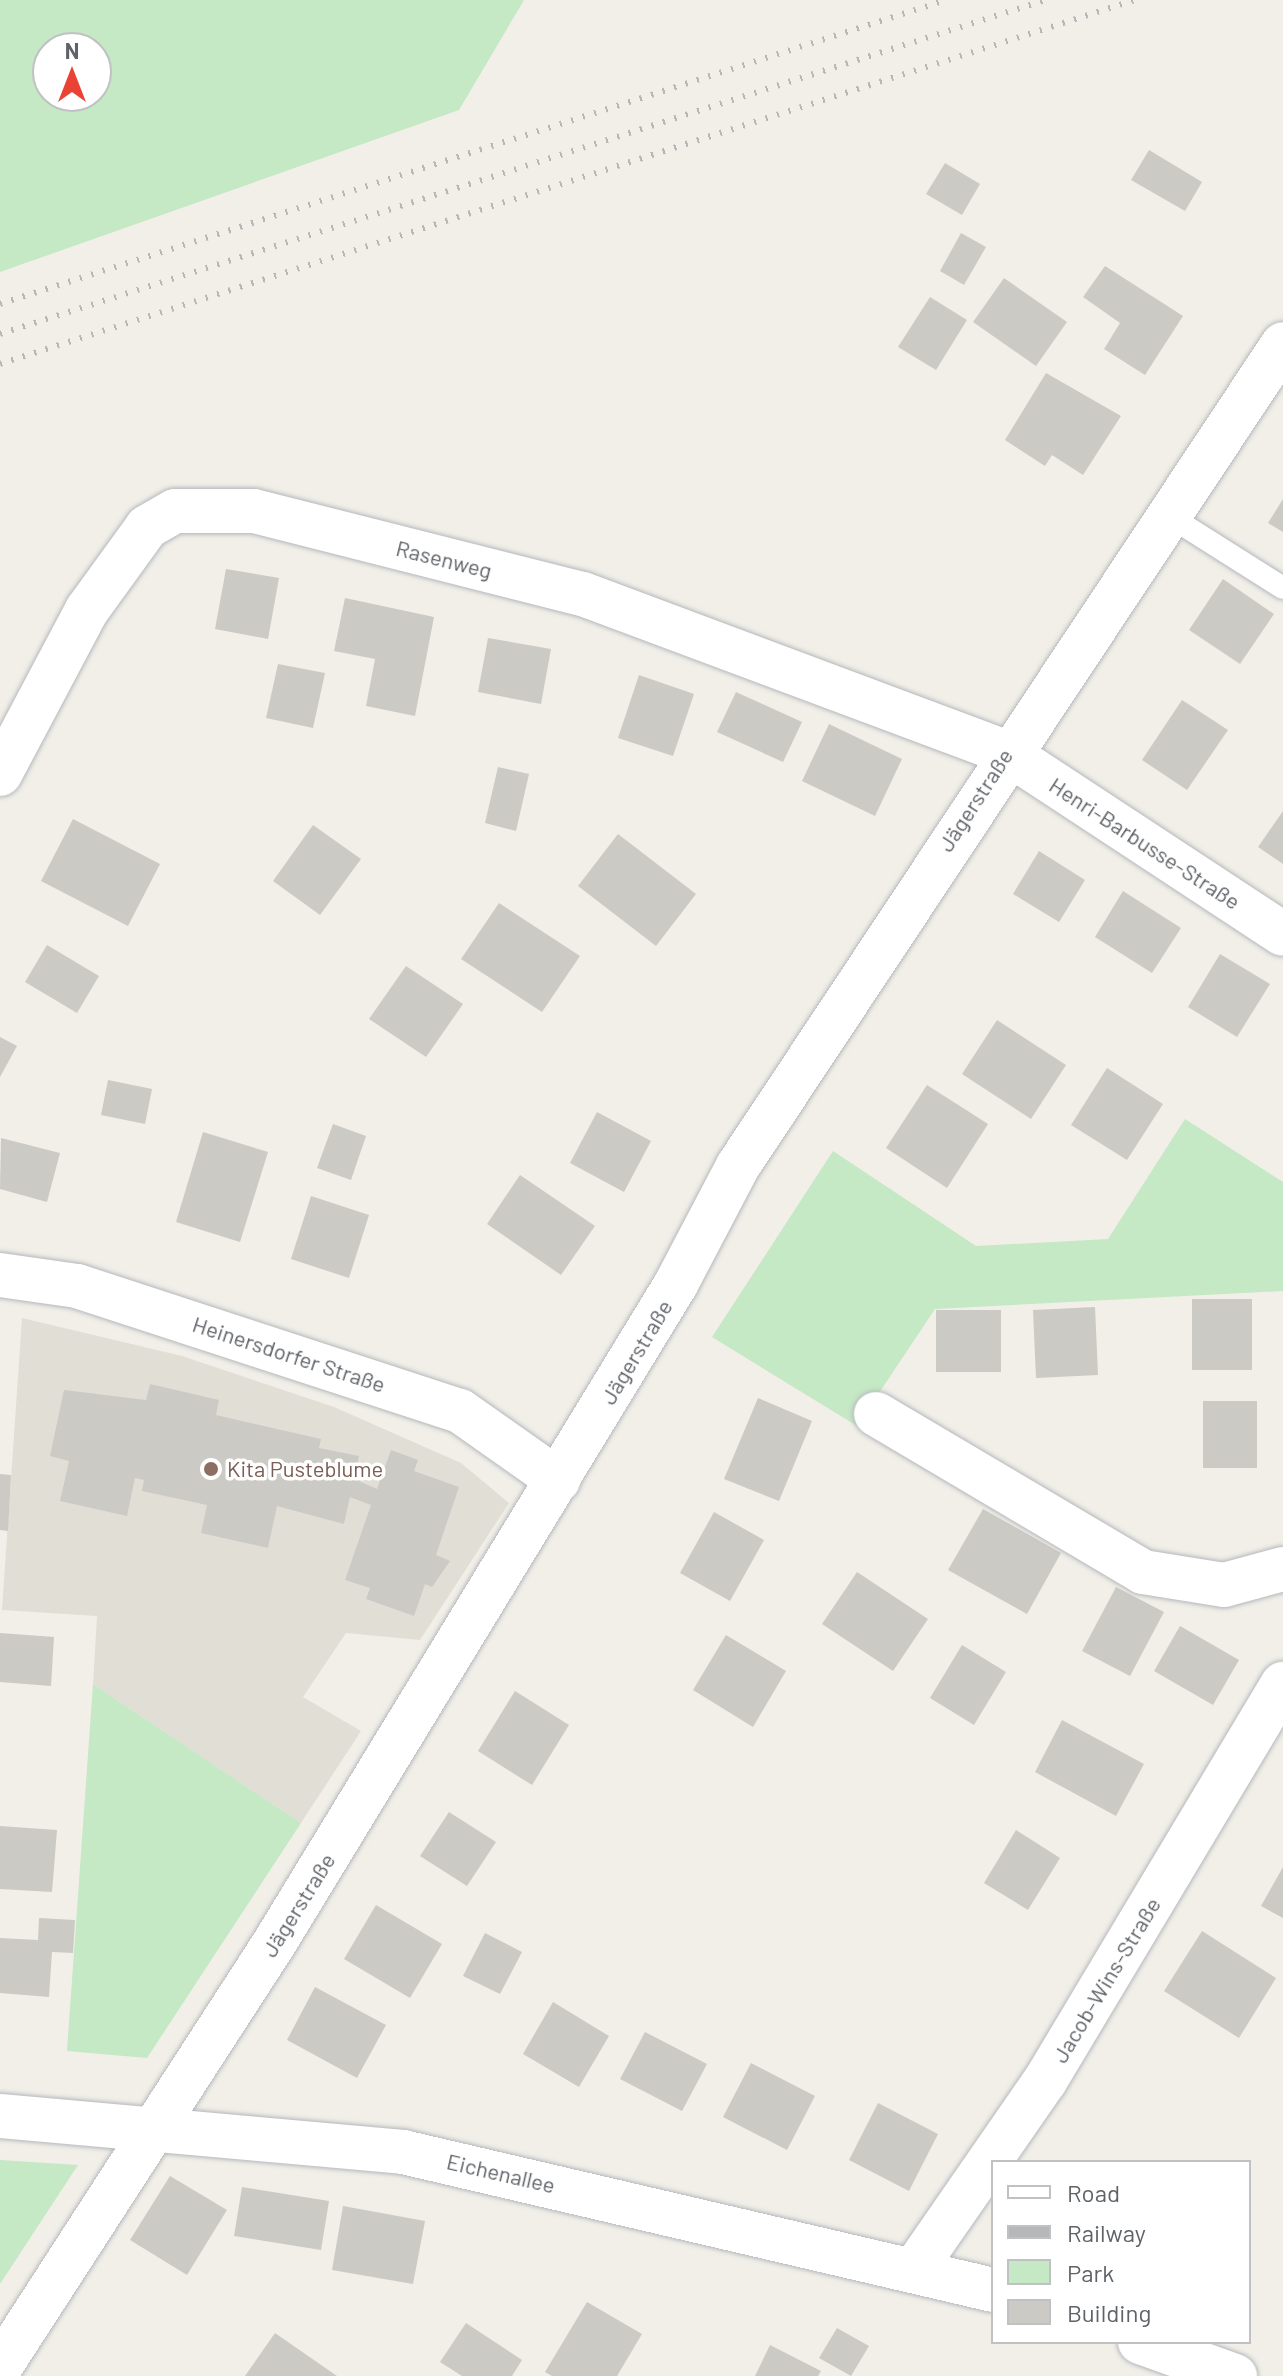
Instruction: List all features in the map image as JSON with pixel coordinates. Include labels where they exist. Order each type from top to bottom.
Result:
[{"type":"street","name":"Jägerstraße","points":[[0,2367],[159,2129],[558,1480],[738,1166],[1006,752],[1283,344]]},
{"type":"street","name":"Rasenweg","points":[[0,774],[87,610],[147,527],[175,511],[254,511],[583,594],[1006,752]]},
{"type":"street","name":"Henri-Barbusse-Straße","points":[[1006,752],[1283,934]]},
{"type":"street","name":"Heinersdorfer Straße","points":[[0,1275],[77,1286],[460,1411],[558,1480]]},
{"type":"street","points":[[876,1414],[1143,1572],[1224,1585],[1283,1569]]},
{"type":"street","name":"Jacob-Wins-Straße","points":[[916,2267],[1045,2081],[1283,1684]]},
{"type":"street","name":"Eichenallee","points":[[0,2116],[159,2129],[454,2162],[916,2267],[991,2289]]},
{"type":"street","points":[[1146,2344],[1235,2376]]},
{"type":"lane","points":[[1166,514],[1283,588]]},
{"type":"shaded area","points":[[22,1318],[182,1356],[334,1407],[461,1463],[509,1503],[420,1640],[346,1633],[303,1697],[361,1731],[301,1823],[93,1684],[97,1616],[2,1610]]},
{"type":"green space","points":[[0,0],[524,0],[459,110],[0,272]]},
{"type":"green space","points":[[1185,1119],[1283,1182],[1283,1291],[935,1309],[857,1426],[712,1337],[833,1151],[976,1246],[1108,1239]]},
{"type":"green space","points":[[93,1684],[301,1823],[147,2058],[67,2051]]},
{"type":"green space","points":[[0,2160],[78,2165],[0,2284]]},
{"type":"building","points":[[1149,150],[1202,182],[1185,211],[1131,180]]},
{"type":"building","points":[[945,163],[980,184],[962,215],[926,194]]},
{"type":"building","points":[[961,233],[986,247],[964,285],[940,271]]},
{"type":"building","points":[[1105,266],[1183,316],[1145,375],[1104,349],[1120,323],[1083,297]]},
{"type":"building","points":[[1004,278],[1067,322],[1036,366],[973,322]]},
{"type":"building","points":[[930,297],[967,320],[936,370],[898,347]]},
{"type":"building","points":[[1046,373],[1121,416],[1083,475],[1052,455],[1045,466],[1005,440]]},
{"type":"building","points":[[1283,499],[1283,532],[1268,523]]},
{"type":"building","points":[[226,569],[279,578],[268,639],[215,629]]},
{"type":"building","points":[[1223,579],[1274,614],[1240,664],[1189,630]]},
{"type":"building","points":[[345,598],[434,617],[415,716],[366,706],[375,659],[334,651]]},
{"type":"building","points":[[488,638],[551,649],[541,704],[478,692]]},
{"type":"building","points":[[278,664],[325,673],[313,728],[266,718]]},
{"type":"building","points":[[639,675],[694,694],[673,756],[618,738]]},
{"type":"building","points":[[736,692],[802,722],[783,762],[717,732]]},
{"type":"building","points":[[1182,700],[1228,730],[1187,790],[1142,760]]},
{"type":"building","points":[[829,724],[902,759],[875,816],[802,781]]},
{"type":"building","points":[[498,767],[529,774],[516,831],[485,823]]},
{"type":"building","points":[[1283,811],[1283,864],[1258,847]]},
{"type":"building","points":[[73,819],[160,864],[128,926],[41,881]]},
{"type":"building","points":[[313,825],[361,859],[320,915],[273,881]]},
{"type":"building","points":[[618,834],[696,894],[656,946],[578,886]]},
{"type":"building","points":[[1039,851],[1085,880],[1059,922],[1013,894]]},
{"type":"building","points":[[1123,891],[1181,928],[1152,973],[1095,937]]},
{"type":"building","points":[[499,903],[580,956],[542,1012],[461,959]]},
{"type":"building","points":[[47,945],[99,976],[77,1013],[25,982]]},
{"type":"building","points":[[1220,954],[1270,984],[1237,1037],[1188,1007]]},
{"type":"building","points":[[406,966],[463,1004],[426,1057],[369,1019]]},
{"type":"building","points":[[997,1020],[1066,1065],[1031,1119],[962,1074]]},
{"type":"building","points":[[0,1037],[17,1046],[0,1077]]},
{"type":"building","points":[[1107,1068],[1163,1104],[1127,1160],[1071,1125]]},
{"type":"building","points":[[108,1080],[152,1089],[145,1124],[101,1115]]},
{"type":"building","points":[[927,1085],[988,1124],[947,1188],[886,1148]]},
{"type":"building","points":[[597,1112],[651,1141],[624,1192],[570,1163]]},
{"type":"building","points":[[333,1124],[366,1136],[351,1180],[317,1168]]},
{"type":"building","points":[[203,1132],[268,1152],[240,1242],[176,1222]]},
{"type":"building","points":[[1,1138],[60,1153],[47,1202],[0,1189]]},
{"type":"building","points":[[520,1175],[595,1226],[561,1275],[487,1224]]},
{"type":"building","points":[[311,1196],[369,1215],[349,1278],[291,1259]]},
{"type":"building","points":[[1192,1299],[1252,1299],[1252,1370],[1192,1370]]},
{"type":"building","points":[[1095,1307],[1098,1375],[1036,1378],[1033,1310]]},
{"type":"building","points":[[936,1310],[1001,1310],[1001,1372],[936,1372]]},
{"type":"building","name":"Kita Pusteblume","points":[[150,1384],[219,1400],[216,1415],[321,1439],[319,1448],[359,1456],[354,1479],[377,1489],[391,1450],[418,1460],[414,1471],[459,1487],[436,1555],[450,1561],[432,1587],[425,1584],[414,1616],[366,1599],[370,1588],[345,1580],[371,1505],[350,1497],[344,1524],[277,1506],[268,1548],[201,1533],[207,1505],[142,1491],[144,1480],[135,1478],[127,1516],[60,1501],[69,1461],[50,1456],[64,1390],[146,1400]]},
{"type":"building","points":[[758,1398],[812,1421],[779,1501],[724,1479]]},
{"type":"building","points":[[1203,1401],[1257,1401],[1257,1468],[1203,1468]]},
{"type":"building","points":[[0,1474],[11,1475],[8,1531],[0,1530]]},
{"type":"building","points":[[983,1509],[1061,1553],[1027,1614],[948,1570]]},
{"type":"building","points":[[714,1512],[764,1540],[730,1601],[680,1573]]},
{"type":"building","points":[[857,1572],[928,1619],[893,1671],[822,1624]]},
{"type":"building","points":[[1116,1587],[1164,1612],[1130,1676],[1082,1651]]},
{"type":"building","points":[[1180,1626],[1239,1660],[1213,1705],[1154,1671]]},
{"type":"building","points":[[0,1633],[54,1637],[51,1686],[0,1682]]},
{"type":"building","points":[[726,1635],[786,1671],[753,1727],[693,1690]]},
{"type":"building","points":[[962,1645],[1006,1672],[974,1725],[930,1698]]},
{"type":"building","points":[[515,1691],[569,1725],[532,1785],[478,1751]]},
{"type":"building","points":[[1062,1720],[1144,1764],[1116,1816],[1035,1772]]},
{"type":"building","points":[[449,1812],[496,1842],[467,1886],[420,1856]]},
{"type":"building","points":[[0,1826],[57,1830],[52,1892],[0,1889]]},
{"type":"building","points":[[1016,1830],[1060,1858],[1028,1910],[984,1883]]},
{"type":"building","points":[[1283,1867],[1283,1918],[1261,1906]]},
{"type":"building","points":[[376,1905],[442,1944],[410,1998],[344,1959]]},
{"type":"building","points":[[39,1918],[75,1920],[73,1953],[52,1952],[49,1997],[0,1993],[0,1938],[38,1940]]},
{"type":"building","points":[[1202,1931],[1276,1978],[1239,2038],[1164,1991]]},
{"type":"building","points":[[485,1933],[522,1952],[500,1994],[463,1976]]},
{"type":"building","points":[[315,1987],[386,2025],[357,2078],[287,2040]]},
{"type":"building","points":[[553,2002],[609,2036],[579,2087],[523,2054]]},
{"type":"building","points":[[645,2032],[707,2064],[682,2111],[620,2079]]},
{"type":"building","points":[[751,2063],[815,2096],[787,2150],[723,2117]]},
{"type":"building","points":[[878,2103],[938,2134],[909,2191],[849,2160]]},
{"type":"building","points":[[170,2176],[227,2210],[187,2275],[130,2240]]},
{"type":"building","points":[[242,2187],[329,2201],[321,2250],[234,2236]]},
{"type":"building","points":[[343,2206],[425,2221],[413,2284],[332,2270]]},
{"type":"building","points":[[587,2302],[642,2334],[617,2376],[552,2376],[545,2372]]},
{"type":"building","points":[[466,2323],[522,2360],[512,2376],[462,2376],[440,2362]]},
{"type":"building","points":[[837,2328],[869,2346],[851,2376],[819,2358]]},
{"type":"building","points":[[275,2333],[337,2376],[245,2376]]},
{"type":"building","points":[[770,2345],[821,2371],[818,2376],[755,2376]]},
{"type":"railway","points":[[0,304],[946,0]]},
{"type":"railway","points":[[0,334],[1045,0]]},
{"type":"railway","points":[[0,364],[1135,0]]},
{"type":"place","name":"Kita Pusteblume","points":[[211,1469]]}]
